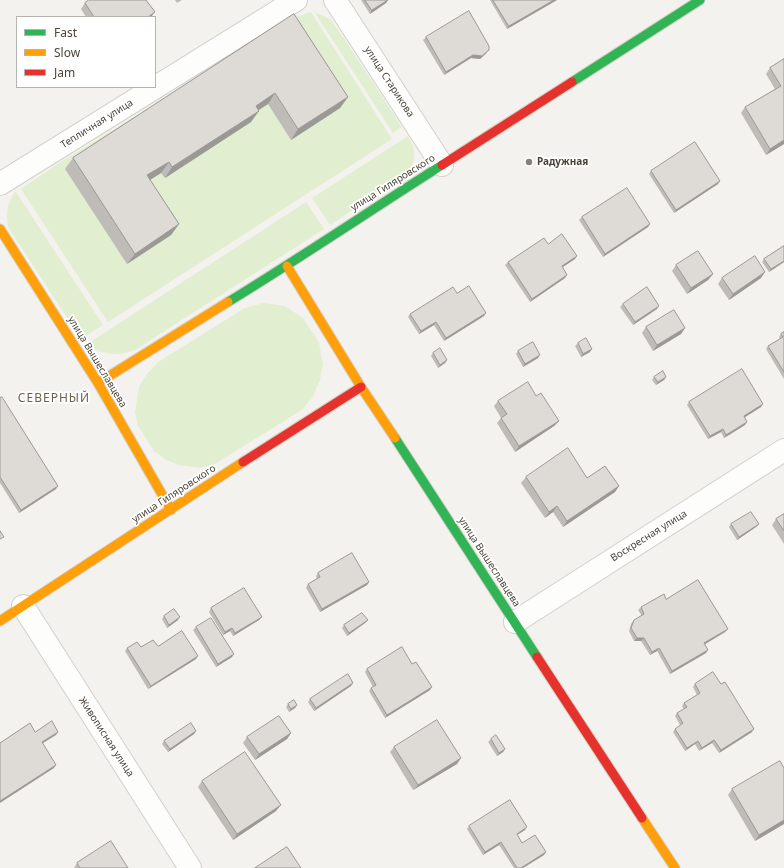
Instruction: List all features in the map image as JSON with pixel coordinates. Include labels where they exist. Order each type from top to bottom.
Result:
[{"type":"street","name":"Тепличная улица","points":[[156,87],[296,0]]},
{"type":"street","name":"улица Старикова","points":[[335,0],[442,165]]},
{"type":"street","name":"улица Гиляровского","points":[[98,383],[287,266],[341,229],[700,0]]},
{"type":"street","name":"Тепличная улица","points":[[0,184],[154,88]]},
{"type":"street","name":"улица Вышеславцева","points":[[0,229],[98,383],[171,510]]},
{"type":"street","name":"улица Вышеславцева","points":[[287,266],[361,387],[675,868]]},
{"type":"street","name":"улица Гиляровского","points":[[0,621],[309,419],[361,387]]},
{"type":"street","name":"Воскресная улица","points":[[515,622],[784,450]]},
{"type":"street","name":"Живописная улица","points":[[23,606],[190,868]]},
{"type":"green space","points":[[311,12],[392,139],[108,322],[21,189],[56,165],[298,16]]},
{"type":"green space","points":[[315,13],[331,20],[402,127],[393,133]]},
{"type":"green space","points":[[408,136],[413,147],[414,161],[405,175],[330,225],[312,198]]},
{"type":"green space","points":[[16,192],[103,325],[81,339],[8,227],[8,205]]},
{"type":"green space","points":[[306,202],[324,229],[135,350],[122,354],[110,354],[99,351],[87,344]]},
{"type":"green space","points":[[263,303],[285,306],[303,318],[319,343],[323,364],[320,380],[312,398],[302,410],[213,465],[201,468],[179,465],[166,460],[154,451],[138,426],[135,412],[139,387],[146,375],[158,362],[245,308]]},
{"type":"building","points":[[89,0],[146,0],[155,12],[149,16],[93,16],[85,3]]},
{"type":"building","points":[[365,0],[388,0],[372,10]]},
{"type":"building","points":[[493,0],[554,0],[509,26]]},
{"type":"building","points":[[469,11],[489,46],[489,50],[482,56],[473,55],[446,72],[426,37]]},
{"type":"building","points":[[294,14],[348,97],[298,129],[275,93],[256,106],[259,111],[172,167],[169,162],[147,175],[179,224],[135,254],[73,158]]},
{"type":"building","points":[[784,59],[784,140],[770,149],[745,107],[781,86],[770,68]]},
{"type":"building","points":[[695,142],[720,181],[676,210],[651,171]]},
{"type":"building","points":[[627,188],[650,224],[605,254],[582,217]]},
{"type":"building","points":[[562,234],[577,256],[562,266],[567,275],[532,299],[508,262],[544,238],[548,244]]},
{"type":"building","points":[[784,246],[784,261],[771,269],[764,259]]},
{"type":"building","points":[[698,251],[713,274],[691,288],[676,265]]},
{"type":"building","points":[[755,256],[765,272],[733,294],[722,278]]},
{"type":"building","points":[[469,286],[486,313],[446,338],[436,322],[421,331],[410,314],[453,287],[457,293]]},
{"type":"building","points":[[647,287],[659,306],[635,322],[623,304]]},
{"type":"building","points":[[674,310],[685,328],[657,345],[646,327]]},
{"type":"building","points":[[784,332],[784,372],[768,346],[783,337],[781,334]]},
{"type":"building","points":[[586,338],[592,349],[583,354],[578,343]]},
{"type":"building","points":[[533,342],[540,355],[525,364],[518,351]]},
{"type":"building","points":[[440,348],[447,360],[440,365],[433,353]]},
{"type":"building","points":[[742,369],[763,404],[744,416],[747,422],[726,435],[723,429],[710,436],[689,402]]},
{"type":"building","points":[[663,371],[666,377],[658,382],[654,377]]},
{"type":"building","points":[[528,382],[536,396],[541,393],[559,421],[519,446],[501,418],[507,414],[498,401]]},
{"type":"building","points":[[2,397],[58,486],[21,510],[0,477],[0,398]]},
{"type":"building","points":[[568,448],[587,478],[605,466],[619,486],[567,521],[557,506],[549,512],[526,477]]},
{"type":"building","points":[[751,512],[759,524],[739,537],[731,524]]},
{"type":"building","points":[[784,514],[784,531],[776,519]]},
{"type":"building","points":[[0,531],[4,537],[0,539]]},
{"type":"building","points":[[352,553],[369,582],[322,609],[308,584],[320,577],[318,573]]},
{"type":"building","points":[[698,580],[728,629],[704,643],[708,650],[672,671],[659,648],[652,652],[644,638],[637,638],[631,628],[634,620],[644,614],[641,607],[664,594],[666,599]]},
{"type":"building","points":[[244,588],[262,617],[235,633],[232,628],[225,632],[211,608]]},
{"type":"building","points":[[174,609],[180,617],[169,625],[164,616]]},
{"type":"building","points":[[362,613],[368,620],[349,633],[344,625]]},
{"type":"building","points":[[211,618],[234,654],[218,664],[196,627]]},
{"type":"building","points":[[182,631],[198,656],[151,686],[127,648],[137,642],[141,647],[153,640],[158,646]]},
{"type":"building","points":[[402,647],[412,664],[416,662],[432,687],[387,715],[371,688],[376,685],[367,669]]},
{"type":"building","points":[[713,672],[721,684],[725,682],[754,729],[721,750],[714,740],[702,748],[698,741],[687,748],[675,729],[683,723],[677,713],[687,707],[684,703],[700,693],[695,684]]},
{"type":"building","points":[[348,674],[353,683],[316,708],[310,699]]},
{"type":"building","points":[[294,700],[297,705],[291,709],[288,704]]},
{"type":"building","points":[[279,716],[291,733],[259,754],[247,737]]},
{"type":"building","points":[[437,720],[461,758],[418,785],[394,747]]},
{"type":"building","points":[[52,721],[58,732],[42,742],[56,765],[0,801],[0,743],[30,723],[35,732]]},
{"type":"building","points":[[191,723],[196,731],[170,749],[164,741]]},
{"type":"building","points":[[496,735],[505,749],[499,753],[491,739]]},
{"type":"building","points":[[245,752],[281,805],[237,834],[202,781]]},
{"type":"building","points":[[780,761],[784,768],[784,820],[759,835],[732,789]]},
{"type":"building","points":[[510,800],[527,827],[517,834],[522,843],[535,835],[546,852],[521,868],[517,868],[501,842],[485,852],[469,826]]},
{"type":"building","points":[[111,841],[128,868],[80,868],[77,863]]},
{"type":"building","points":[[287,847],[301,868],[255,868]]},
{"type":"traffic: fast","points":[[572,82],[700,0]]},
{"type":"traffic: fast","points":[[228,302],[442,165]]},
{"type":"traffic: fast","points":[[395,438],[537,657]]},
{"type":"traffic: slow","points":[[0,229],[98,383],[171,510]]},
{"type":"traffic: slow","points":[[287,266],[361,387],[395,438]]},
{"type":"traffic: slow","points":[[98,383],[228,302]]},
{"type":"traffic: slow","points":[[0,621],[243,462]]},
{"type":"traffic: slow","points":[[642,818],[675,868]]},
{"type":"traffic: jam","points":[[442,165],[572,82]]},
{"type":"traffic: jam","points":[[243,462],[361,387]]},
{"type":"traffic: jam","points":[[537,657],[642,818]]},
{"type":"place","name":"Радужная","points":[[529,162]]},
{"type":"district","name":"СЕВЕРНЫЙ","points":[[54,399]]}]
